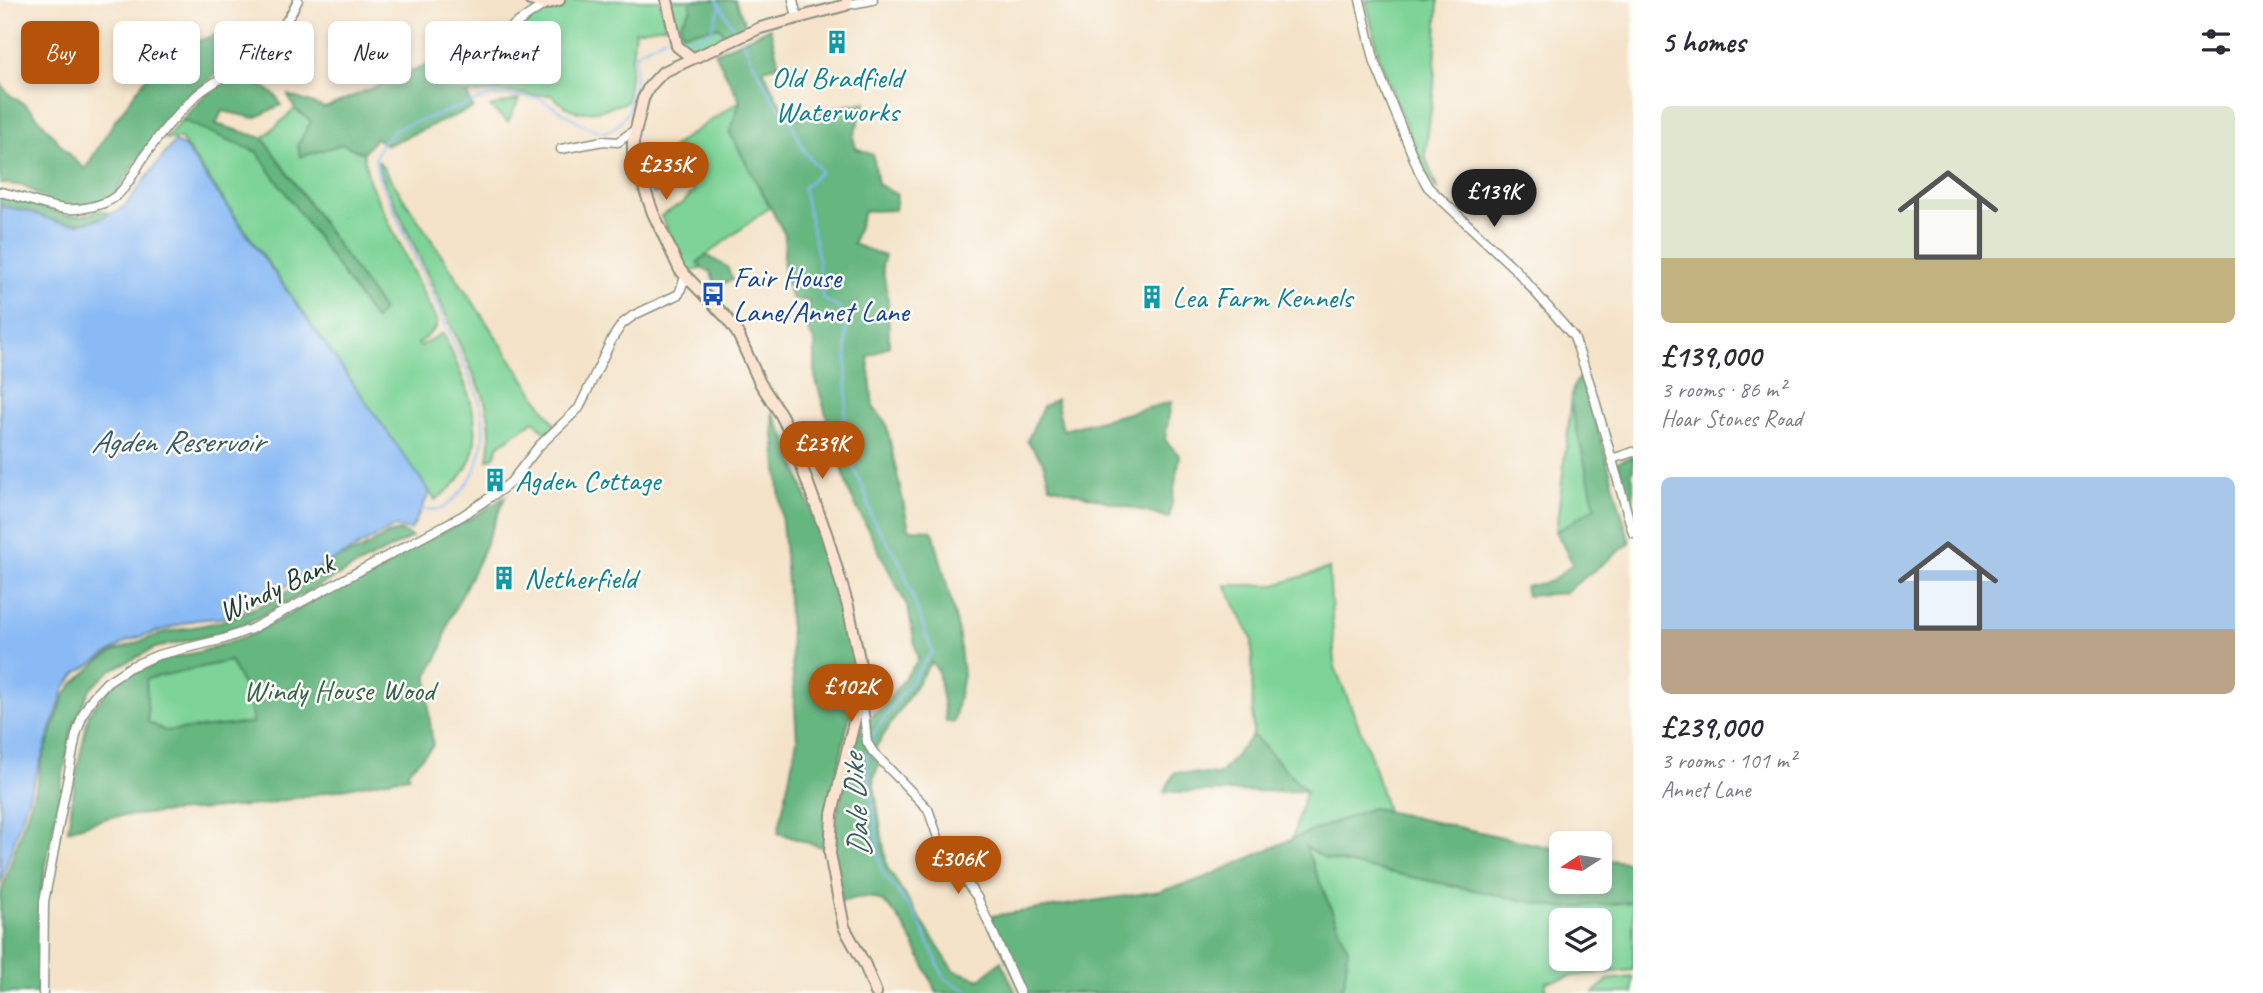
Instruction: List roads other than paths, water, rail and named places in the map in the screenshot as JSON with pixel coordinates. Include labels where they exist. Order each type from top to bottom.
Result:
[{"type":"street","points":[[0,192],[64,211],[86,209],[109,201],[121,191],[145,155],[196,95],[266,46],[278,33],[298,0]]},
{"type":"street","points":[[530,0],[545,4]]},
{"type":"street","points":[[520,21],[545,4],[559,0]]},
{"type":"street","points":[[667,0],[677,45],[692,58]]},
{"type":"street","points":[[793,0],[797,17]]},
{"type":"street","points":[[663,72],[743,36],[797,17],[846,2],[873,0]]},
{"type":"street","points":[[1360,0],[1375,63],[1419,171],[1429,187],[1516,270],[1574,337],[1633,534]]},
{"type":"street","points":[[677,45],[663,72],[649,87],[643,99],[636,129],[633,156],[653,213],[685,278],[726,317],[738,334],[760,383],[788,429],[827,536],[848,606],[860,664],[867,743],[928,809],[942,849],[977,897],[1020,993]]},
{"type":"street","points":[[618,142],[636,129]]},
{"type":"street","points":[[561,149],[603,141],[618,142],[633,156]]},
{"type":"street","points":[[679,294],[685,278]]},
{"type":"street","name":"Windy Bank","points":[[43,993],[44,902],[76,735],[83,714],[93,697],[107,682],[130,667],[158,655],[224,639],[251,629],[357,574],[485,502],[511,482],[539,446],[579,408],[622,324],[634,315],[679,294],[700,293]]},
{"type":"street","points":[[1612,459],[1633,452]]},
{"type":"street","points":[[863,703],[857,710],[832,814],[830,854],[844,927],[865,965],[876,993]]},
{"type":"water","name":"Agden Reservoir","points":[[174,142],[184,146],[430,492],[411,530],[394,527],[228,617],[195,620],[127,641],[77,673],[65,687],[0,884],[0,206],[27,211],[57,222],[79,224],[100,219],[124,207]]},
{"type":"waterway","name":"Dale Dike","points":[[717,0],[737,34]]},
{"type":"waterway","points":[[680,38],[694,39],[711,31],[720,7]]},
{"type":"waterway","points":[[418,510],[442,509],[455,498],[474,473],[482,444],[482,412],[478,396],[378,175],[375,161],[382,142],[398,128],[494,95],[539,98],[589,128],[605,132],[618,125],[629,109],[634,90],[636,53],[671,37]]},
{"type":"waterway","name":"Dale Dike","points":[[742,41],[771,96],[792,123],[804,151],[821,171],[803,188],[818,255],[822,298],[840,309],[846,322],[847,399],[842,430],[872,518],[901,564],[932,652],[871,740]]},
{"type":"waterway","name":"Dale Dike","points":[[868,753],[881,870],[917,917],[944,978],[971,993]]},
{"type":"place","name":"Old Bradfield Waterworks","points":[[837,42]]},
{"type":"place","name":"Fair House Lane/Annet Lane","points":[[713,294]]},
{"type":"place","name":"Lea Farm Kennels","points":[[1152,297]]},
{"type":"place","name":"Agden Cottage","points":[[495,480]]},
{"type":"place","name":"Netherfield","points":[[504,578]]},
{"type":"park label","name":"Windy House Wood","points":[[339,690]]}]
